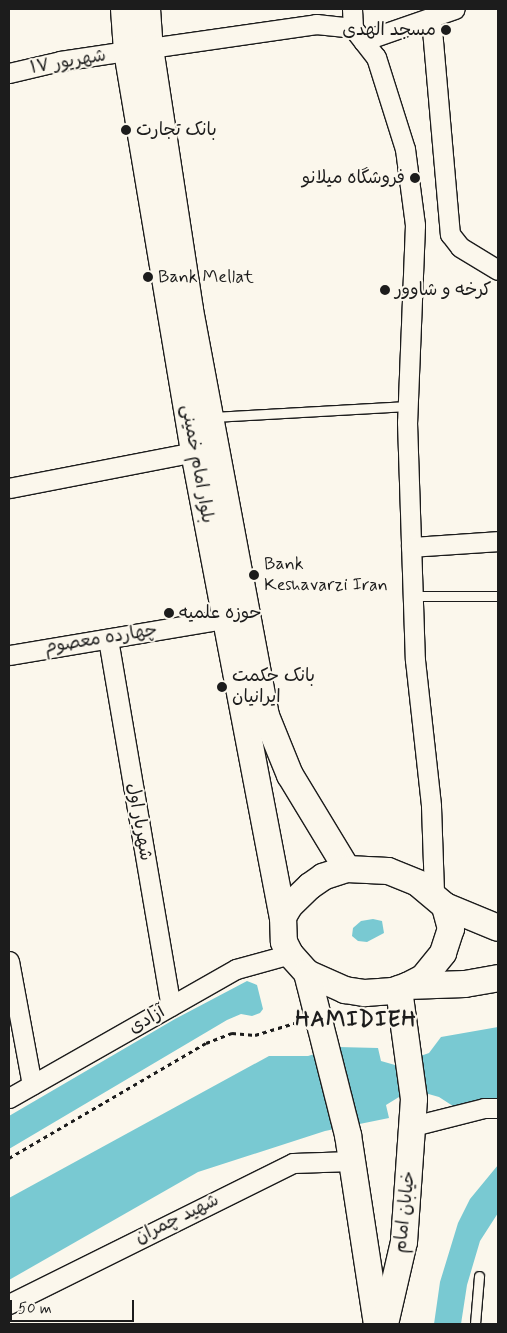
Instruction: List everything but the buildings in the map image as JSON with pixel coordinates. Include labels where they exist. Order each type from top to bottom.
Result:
[{"type":"main road","name":"بلوار امام خمینی","points":[[124,9],[138,50],[266,716],[290,775],[347,869]]},
{"type":"main road","name":"بلوار امام خمینی","points":[[147,9],[138,50],[194,452],[224,619],[283,917]]},
{"type":"main road","points":[[439,900],[451,930],[444,953],[423,978],[403,987],[379,993],[345,990],[307,973],[290,954],[282,930],[283,917],[290,905],[310,886],[323,877],[347,869],[388,871],[418,883],[439,900],[498,928]]},
{"type":"main road","name":"خیابان امام","points":[[307,973],[348,1135],[377,1324]]},
{"type":"main road","points":[[403,987],[466,984],[498,978]]},
{"type":"main road","name":"خیابان امام","points":[[385,1324],[404,1242],[414,1099],[408,1060],[403,987]]},
{"type":"street","points":[[352,9],[358,35],[376,57],[405,149],[415,225],[408,406],[415,660],[439,900]]},
{"type":"street","points":[[358,35],[431,18],[455,9]]},
{"type":"street","points":[[431,18],[450,234],[460,247],[498,270]]},
{"type":"street","name":"۱۷ شهریور","points":[[9,73],[60,60],[316,24],[358,35]]},
{"type":"street","points":[[9,488],[194,452]]},
{"type":"street","points":[[411,547],[498,541]]},
{"type":"street","name":"چهارده معصوم","points":[[9,656],[224,619]]},
{"type":"street","name":"شهریار اول","points":[[108,639],[171,1006]]},
{"type":"street","name":"آزادی","points":[[9,1098],[236,969],[290,954]]},
{"type":"street","points":[[9,961],[32,1085]]},
{"type":"street","points":[[412,1126],[484,1108],[498,1108]]},
{"type":"street","name":"شهید چمران","points":[[9,1304],[292,1163],[352,1161]]},
{"type":"lane","points":[[210,417],[408,406]]},
{"type":"lane","points":[[413,596],[498,596]]},
{"type":"lane","points":[[475,1324],[479,1276]]},
{"type":"path","points":[[9,1158],[206,1043],[232,1033],[255,1035],[318,1016]]},
{"type":"water","points":[[373,919],[382,921],[384,933],[367,942],[358,941],[352,936],[353,928],[361,921]]},
{"type":"water","points":[[247,981],[257,985],[263,1009],[260,1013],[252,1016],[241,1014],[227,1020],[9,1149],[9,1116],[175,1019]]},
{"type":"water","points":[[498,1027],[498,1100],[456,1108],[439,1097],[425,1093],[399,1097],[386,1105],[389,1118],[325,1131],[198,1172],[9,1280],[9,1198],[269,1056],[308,1056],[338,1047],[378,1048],[381,1061],[395,1065],[429,1053],[441,1037]]},
{"type":"water","points":[[498,1165],[498,1213],[480,1241],[467,1285],[461,1324],[434,1324],[440,1282],[458,1223],[470,1199]]},
{"type":"place","name":"مسجد الهدی","points":[[446,30]]},
{"type":"place","name":"بانک تجارت","points":[[126,130]]},
{"type":"place","name":"فروشگاه میلانو","points":[[415,178]]},
{"type":"place","name":"Bank Mellat","points":[[148,277]]},
{"type":"place","name":"کرخه و شاوور","points":[[385,290]]},
{"type":"place","name":"Bank Keshavarzi Iran","points":[[254,575]]},
{"type":"place","name":"حوزه علمیه","points":[[169,613]]},
{"type":"place","name":"بانک حکمت ایرانیان","points":[[222,687]]},
{"type":"district","name":"HAMIDIEH","points":[[356,1021]]}]
